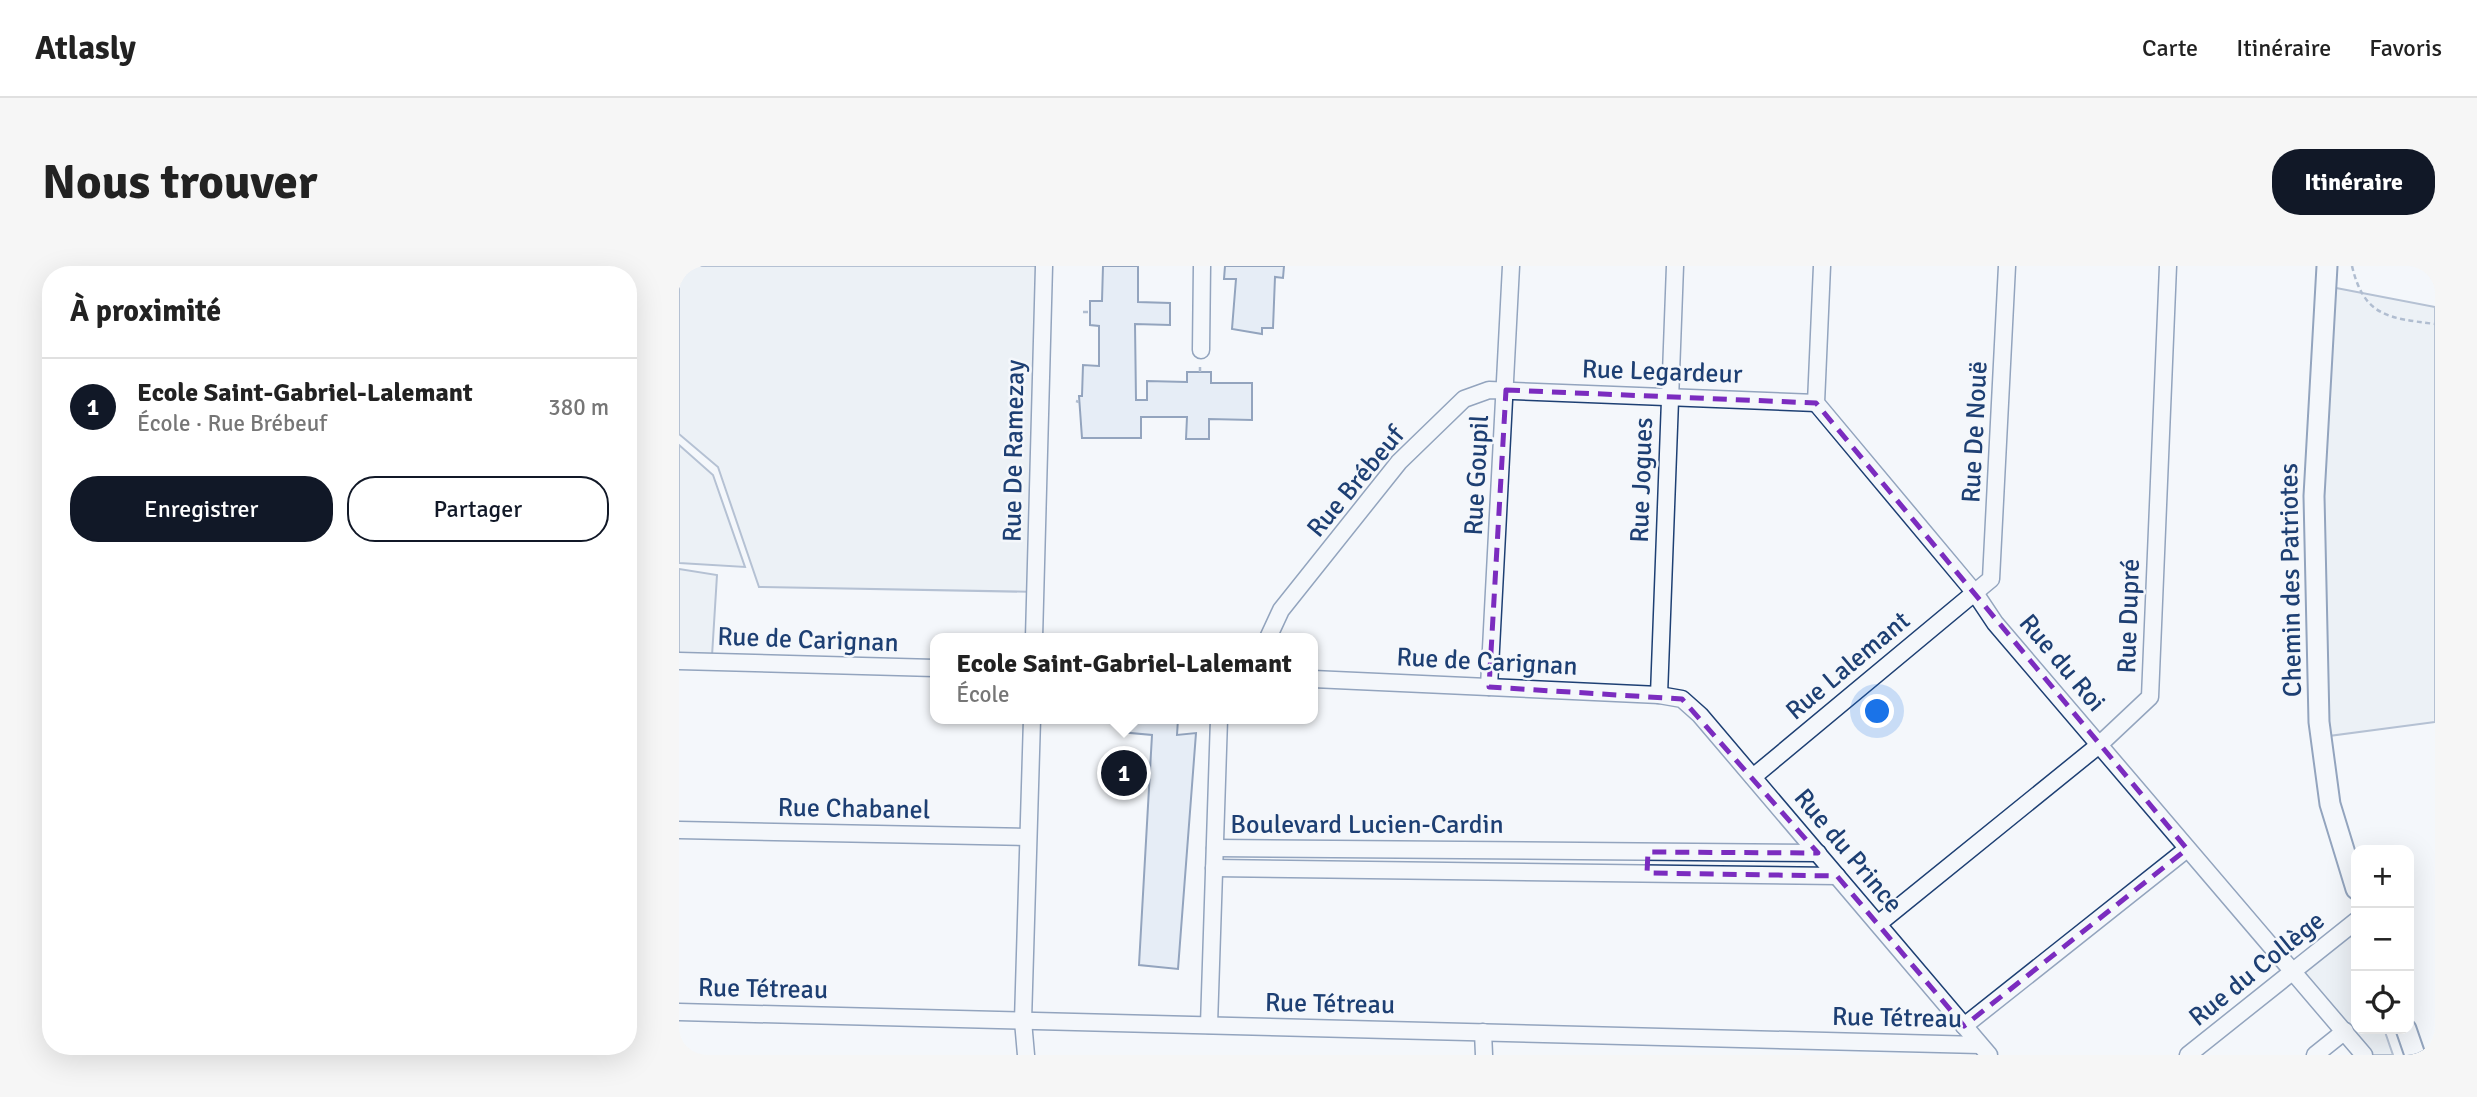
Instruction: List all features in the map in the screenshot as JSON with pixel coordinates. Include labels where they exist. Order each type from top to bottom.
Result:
[{"type":"main road","name":"Chemin des Patriotes","points":[[2327,266],[2314,496],[2319,722],[2330,804],[2351,873]]},
{"type":"main road","points":[[2408,1034],[2415,1055]]},
{"type":"street","name":"Rue De Ramezay","points":[[1034,633],[1044,266]]},
{"type":"street","points":[[1201,358],[1202,266]]},
{"type":"street","name":"Rue Goupil","points":[[1489,687],[1511,266]]},
{"type":"street","name":"Rue Jogues","points":[[1659,695],[1675,266]]},
{"type":"street","points":[[1816,403],[1822,266]]},
{"type":"street","name":"Rue De Nouë","points":[[1975,593],[1991,579],[1994,571],[2007,266]]},
{"type":"street","name":"Rue Dupré","points":[[1878,924],[2147,703],[2151,688],[2168,266]]},
{"type":"street","name":"Rue Brébeuf","points":[[1270,633],[1282,610],[1399,462],[1464,399],[1489,390],[1506,390]]},
{"type":"street","name":"Rue Legardeur","points":[[1506,390],[1816,403]]},
{"type":"street","name":"Rue du Roi","points":[[1816,403],[1975,593],[1995,623],[2364,1055]]},
{"type":"street","name":"Rue Lalemant","points":[[1753,777],[1975,593]]},
{"type":"street","name":"Rue de Carignan","points":[[679,661],[930,668]]},
{"type":"street","name":"Rue de Carignan","points":[[1318,679],[1659,695]]},
{"type":"street","name":"Rue du Prince","points":[[1659,695],[1682,699],[1700,715],[1984,1050]]},
{"type":"street","points":[[1026,1055],[1023,1020],[1032,724]]},
{"type":"street","points":[[1209,1025],[1219,724]]},
{"type":"street","name":"Rue Chabanel","points":[[679,830],[1027,837]]},
{"type":"street","name":"Boulevard Lucien-Cardin","points":[[1215,848],[1818,853]]},
{"type":"street","name":"Rue Tétreau","points":[[1964,1026],[2187,849]]},
{"type":"street","points":[[1372,850],[1372,870]]},
{"type":"street","name":"Boulevard Lucien-Cardin","points":[[1517,872],[1518,851]]},
{"type":"street","points":[[1647,873],[1648,852]]},
{"type":"street","name":"Boulevard Lucien-Cardin","points":[[1214,868],[1837,876]]},
{"type":"street","name":"Rue du Collège","points":[[2188,1055],[2351,925]]},
{"type":"street","name":"Rue Tétreau","points":[[679,1012],[1483,1032],[1984,1050]]},
{"type":"street","points":[[2315,1055],[2345,1031]]},
{"type":"street","points":[[1483,1032],[1484,1055]]},
{"type":"path","points":[[2353,266],[2357,284],[2369,305],[2390,318],[2435,324]]},
{"type":"path","points":[[1083,312],[1090,312]]},
{"type":"path","points":[[1200,372],[1201,358]]},
{"type":"highlighted area","points":[[1506,390],[1816,403],[2187,849],[1964,1026],[1837,876],[1647,873],[1648,852],[1818,853],[1682,699],[1489,687]]},
{"type":"shaded area","points":[[679,266],[1046,266],[1039,592],[759,587],[718,467],[679,434]]},
{"type":"shaded area","points":[[2331,287],[2435,307],[2435,722],[2321,737],[2314,496]]},
{"type":"shaded area","points":[[679,445],[713,475],[745,567],[679,563]]},
{"type":"shaded area","points":[[679,569],[717,575],[712,656],[679,655]]},
{"type":"shaded area","points":[[2349,927],[2351,1034],[2297,970]]},
{"type":"shaded area","points":[[2351,1034],[2386,1034],[2393,1055],[2369,1055]]},
{"type":"building","points":[[1103,266],[1138,266],[1138,302],[1170,303],[1170,325],[1135,324],[1136,400],[1147,400],[1147,381],[1187,382],[1187,372],[1211,372],[1211,383],[1252,383],[1252,420],[1209,419],[1209,439],[1186,439],[1187,417],[1141,417],[1141,438],[1082,438],[1079,396],[1082,396],[1083,365],[1099,366],[1099,326],[1090,325],[1090,301],[1102,301]]},
{"type":"building","points":[[1225,266],[1284,266],[1283,278],[1275,277],[1273,328],[1262,328],[1262,334],[1232,329],[1236,279],[1224,279]]},
{"type":"building","points":[[1121,724],[1178,724],[1177,735],[1196,733],[1178,969],[1139,965],[1152,735],[1120,732]]},
{"type":"place","name":"Ecole Saint-Gabriel-Lalemant","points":[[1124,773]]}]
